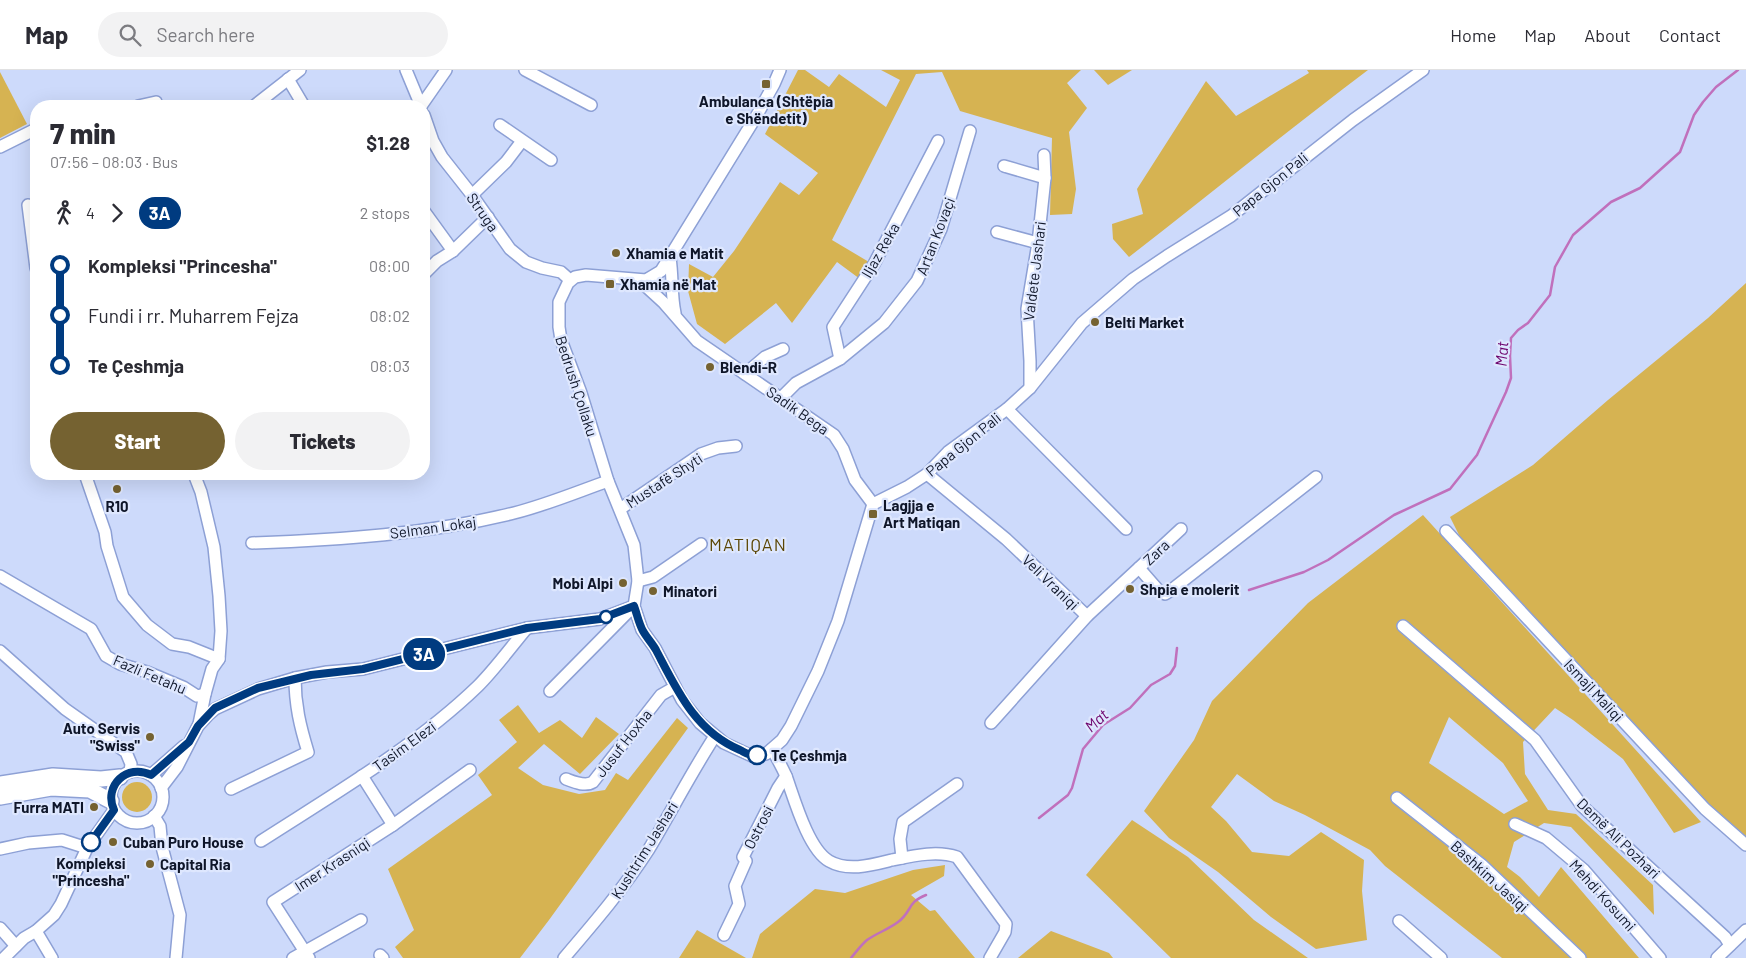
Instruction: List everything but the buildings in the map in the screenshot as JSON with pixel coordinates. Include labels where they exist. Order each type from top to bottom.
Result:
[{"type":"main road","points":[[0,784],[53,776],[101,779],[125,775]]},
{"type":"main road","points":[[0,797],[51,788],[90,790],[113,806]]},
{"type":"street","points":[[268,100],[288,79],[300,70]]},
{"type":"street","points":[[406,70],[418,100]]},
{"type":"street","points":[[425,100],[446,70]]},
{"type":"street","points":[[525,70],[591,105]]},
{"type":"street","points":[[570,280],[586,275],[646,280],[654,277],[661,271],[760,110],[780,70]]},
{"type":"street","name":"Papa Gjon Pali","points":[[873,504],[907,487],[927,474],[948,452],[1007,409],[1030,388],[1082,323],[1133,279],[1231,216],[1346,125],[1423,70]]},
{"type":"street","points":[[288,79],[300,100]]},
{"type":"street","points":[[500,125],[551,160]]},
{"type":"street","points":[[0,147],[30,132]]},
{"type":"street","name":"Struga","points":[[430,132],[442,157],[472,195],[510,249],[532,265],[561,272],[570,280]]},
{"type":"street","name":"Artan Kovaçi","points":[[782,398],[796,383],[840,359],[884,323],[917,281],[941,229],[970,132]]},
{"type":"street","points":[[472,195],[506,162],[522,141]]},
{"type":"street","name":"Iljaz Reka","points":[[840,359],[833,328],[874,264],[938,141]]},
{"type":"street","name":"Valdete Jashari","points":[[1030,388],[1027,309],[1038,243],[1045,178],[1044,155]]},
{"type":"street","points":[[1004,166],[1045,178]]},
{"type":"street","points":[[28,205],[30,221]]},
{"type":"street","points":[[430,268],[453,251],[488,217]]},
{"type":"street","points":[[430,219],[453,251]]},
{"type":"street","points":[[997,232],[1038,243]]},
{"type":"street","name":"Sadik Bega","points":[[670,258],[674,280],[671,295],[676,315]]},
{"type":"street","name":"Bedrush Çollaku","points":[[570,280],[563,292],[558,308],[560,334],[581,392],[608,481],[634,545],[638,581],[634,606]]},
{"type":"street","name":"Sadik Bega","points":[[639,280],[654,292],[676,315],[697,341],[834,435],[843,449],[855,480],[873,504]]},
{"type":"street","points":[[745,374],[765,357],[783,349]]},
{"type":"street","points":[[1007,409],[1126,529]]},
{"type":"street","name":"Mustafë Shyti","points":[[620,509],[701,454],[718,448],[736,446]]},
{"type":"street","name":"Veli Vraniqi","points":[[927,474],[1006,539],[1087,616],[991,723]]},
{"type":"street","points":[[1139,568],[1160,592],[1165,594],[1170,592],[1316,477]]},
{"type":"street","points":[[88,480],[123,597],[148,625],[172,644],[189,647],[219,659]]},
{"type":"street","points":[[196,480],[214,547],[220,596],[221,632],[219,659],[212,669],[205,694]]},
{"type":"street","name":"Selman Lokaj","points":[[252,543],[313,541],[424,530],[470,523],[516,512],[608,481]]},
{"type":"street","points":[[634,606],[642,630],[655,648],[682,700],[700,723],[730,746],[752,756],[766,754],[782,740],[791,726],[818,671],[835,629],[873,504]]},
{"type":"street","name":"Zara","points":[[1087,616],[1181,529]]},
{"type":"street","name":"Ismajl Maliqi","points":[[1446,531],[1705,809],[1746,845]]},
{"type":"street","points":[[638,581],[652,577],[701,544]]},
{"type":"street","name":"Fazli Fetahu","points":[[0,576],[91,629],[106,656],[183,687],[197,696],[205,694],[198,726]]},
{"type":"street","points":[[161,788],[177,766],[198,726],[215,708],[258,688],[294,678],[327,672],[363,669],[527,628],[600,619],[634,606]]},
{"type":"street","points":[[550,690],[634,606]]},
{"type":"street","name":"Demë Ali Pozhari","points":[[1403,626],[1535,740],[1582,806],[1725,938],[1730,945]]},
{"type":"street","name":"Tasim Elezi","points":[[261,841],[362,776],[430,727],[478,686],[527,628]]},
{"type":"street","points":[[0,654],[65,709],[126,752],[131,764],[125,775],[113,787],[113,806],[87,848],[54,915],[36,932],[24,938],[4,958]]},
{"type":"street","points":[[230,789],[308,752],[295,704],[294,678]]},
{"type":"street","name":"Jusuf Hoxha","points":[[566,780],[584,784],[593,782],[662,695],[675,686]]},
{"type":"street","name":"Kushtrim Jashari","points":[[564,958],[632,875],[715,736]]},
{"type":"street","points":[[151,775],[189,742]]},
{"type":"street","points":[[772,749],[786,776],[807,832],[820,853],[829,861],[846,867],[861,867],[912,856],[945,854],[960,861],[1006,924],[1005,932],[990,958]]},
{"type":"street","points":[[362,776],[393,825],[470,770]]},
{"type":"street","points":[[113,806],[122,818],[133,823],[142,823],[154,816],[160,808],[162,802],[161,788],[151,775],[140,771],[125,775]]},
{"type":"street","name":"Ostrosi","points":[[724,935],[739,904],[735,886],[746,861],[743,857],[786,776]]},
{"type":"street","points":[[902,858],[900,839],[903,822],[957,784]]},
{"type":"street","name":"Bashkim Jasiqi","points":[[1397,798],[1482,865],[1580,958]]},
{"type":"street","points":[[154,816],[160,826],[162,847],[180,915],[176,958]]},
{"type":"street","name":"Mehdi Kosumi","points":[[1515,824],[1546,838],[1584,870],[1660,958]]},
{"type":"street","name":"Imer Krasniqi","points":[[308,955],[273,902],[393,825]]},
{"type":"street","points":[[0,849],[62,840],[87,848]]},
{"type":"street","points":[[293,958],[308,955],[361,920]]},
{"type":"street","points":[[1399,921],[1441,958]]},
{"type":"street","points":[[0,928],[16,946]]},
{"type":"street","points":[[1717,958],[1746,930]]},
{"type":"street","points":[[36,932],[52,958]]},
{"type":"shaded area","points":[[798,70],[805,70],[829,87],[839,74],[886,107],[900,80],[881,70],[1081,70],[1067,83],[1087,108],[1069,132],[1076,189],[1072,214],[1050,215],[1052,138],[960,111],[942,72],[916,74],[832,240],[869,262],[860,279],[837,262],[792,323],[776,303],[725,344],[697,324],[688,291],[689,264],[713,277],[734,251],[780,182],[799,195],[818,173],[765,134]]},
{"type":"shaded area","points":[[1094,70],[1132,70],[1108,85]]},
{"type":"shaded area","points":[[1307,70],[1368,70],[1129,257],[1113,239],[1112,224],[1143,214],[1137,189],[1206,81],[1236,116],[1309,73]]},
{"type":"shaded area","points":[[0,72],[27,124],[0,138]]},
{"type":"shaded area","points":[[1746,283],[1746,842],[1635,733],[1461,539],[1450,517],[1533,465],[1608,400],[1708,318]]},
{"type":"shaded area","points":[[1423,515],[1701,822],[1674,833],[1623,759],[1555,708],[1523,742],[1525,774],[1548,810],[1576,814],[1653,885],[1654,915],[1571,827],[1544,823],[1514,842],[1507,867],[1520,877],[1539,897],[1561,867],[1639,958],[1502,958],[1385,866],[1370,850],[1305,815],[1274,801],[1237,774],[1211,807],[1226,821],[1252,852],[1289,856],[1321,832],[1364,860],[1362,891],[1367,940],[1316,949],[1271,917],[1218,872],[1169,838],[1144,811],[1194,740],[1212,701],[1308,603]],"holes":[[[1449,717],[1503,763],[1528,801],[1504,814],[1429,763]]]},
{"type":"shaded area","points":[[518,705],[539,733],[560,720],[582,738],[596,717],[619,734],[580,774],[544,744],[518,768],[543,785],[579,794],[605,790],[616,773],[628,780],[677,718],[688,728],[520,958],[403,958],[395,947],[414,930],[388,869],[492,795],[478,775],[517,742],[499,720]]},
{"type":"shaded area","points":[[137,782],[143,783],[151,791],[151,803],[143,811],[137,812],[131,811],[123,803],[122,797],[123,791],[131,783]]},
{"type":"shaded area","points":[[1132,820],[1188,857],[1254,920],[1308,958],[1171,958],[1086,875]]},
{"type":"shaded area","points":[[945,865],[944,876],[911,895],[930,911],[935,910],[975,958],[752,958],[760,934],[815,889],[845,893],[913,870]]},
{"type":"shaded area","points":[[697,930],[746,958],[679,958]]},
{"type":"shaded area","points":[[1051,931],[1109,953],[1113,958],[1018,958]]},
{"type":"waterway","name":"Mat","points":[[1249,590],[1304,572],[1328,560],[1394,515],[1450,489],[1477,455],[1506,392],[1511,378],[1511,338],[1528,323],[1550,295],[1555,267],[1573,235],[1611,202],[1640,188],[1680,152],[1694,115],[1703,102],[1716,87],[1738,70]]},
{"type":"waterway","name":"Mat","points":[[1039,818],[1068,795],[1072,788],[1083,749],[1103,725],[1130,708],[1151,685],[1170,674],[1175,666],[1177,648]]},
{"type":"waterway","name":"Mat","points":[[851,958],[867,940],[898,922],[906,915],[912,904],[926,895]]},
{"type":"bus line","name":"3A","points":[[91,842],[114,810],[111,801],[111,791],[120,778],[134,771],[151,775],[189,742],[198,726],[215,708],[258,688],[284,680],[327,672],[363,669],[527,628],[600,619],[634,606],[642,630],[655,648],[682,700],[700,723],[724,743],[752,756],[757,755]]},
{"type":"place","name":"Ambulanca (Shtëpia e Shëndetit)","points":[[766,84]]},
{"type":"place","name":"Xhamia e Matit","points":[[616,253]]},
{"type":"place","name":"Xhamia në Mat","points":[[610,284]]},
{"type":"place","name":"Belti Market","points":[[1095,322]]},
{"type":"place","name":"Blendi-R","points":[[710,367]]},
{"type":"place","name":"R10","points":[[117,489]]},
{"type":"place","name":"Lagjja e Art Matiqan","points":[[873,514]]},
{"type":"place","name":"Mobi Alpi","points":[[623,583]]},
{"type":"place","name":"Shpia e molerit","points":[[1130,589]]},
{"type":"place","name":"Minatori","points":[[653,591]]},
{"type":"place","name":"Auto Servis \"Swiss\"","points":[[150,737]]},
{"type":"place","name":"Te Çeshmja","points":[[757,755]]},
{"type":"place","name":"Furra MATI","points":[[94,807]]},
{"type":"place","name":"Kompleksi \"Princesha\"","points":[[91,842]]},
{"type":"place","name":"Cuban Puro House","points":[[113,842]]},
{"type":"place","name":"Capital Ria","points":[[150,864]]},
{"type":"district","name":"MATIQAN","points":[[748,544]]}]
